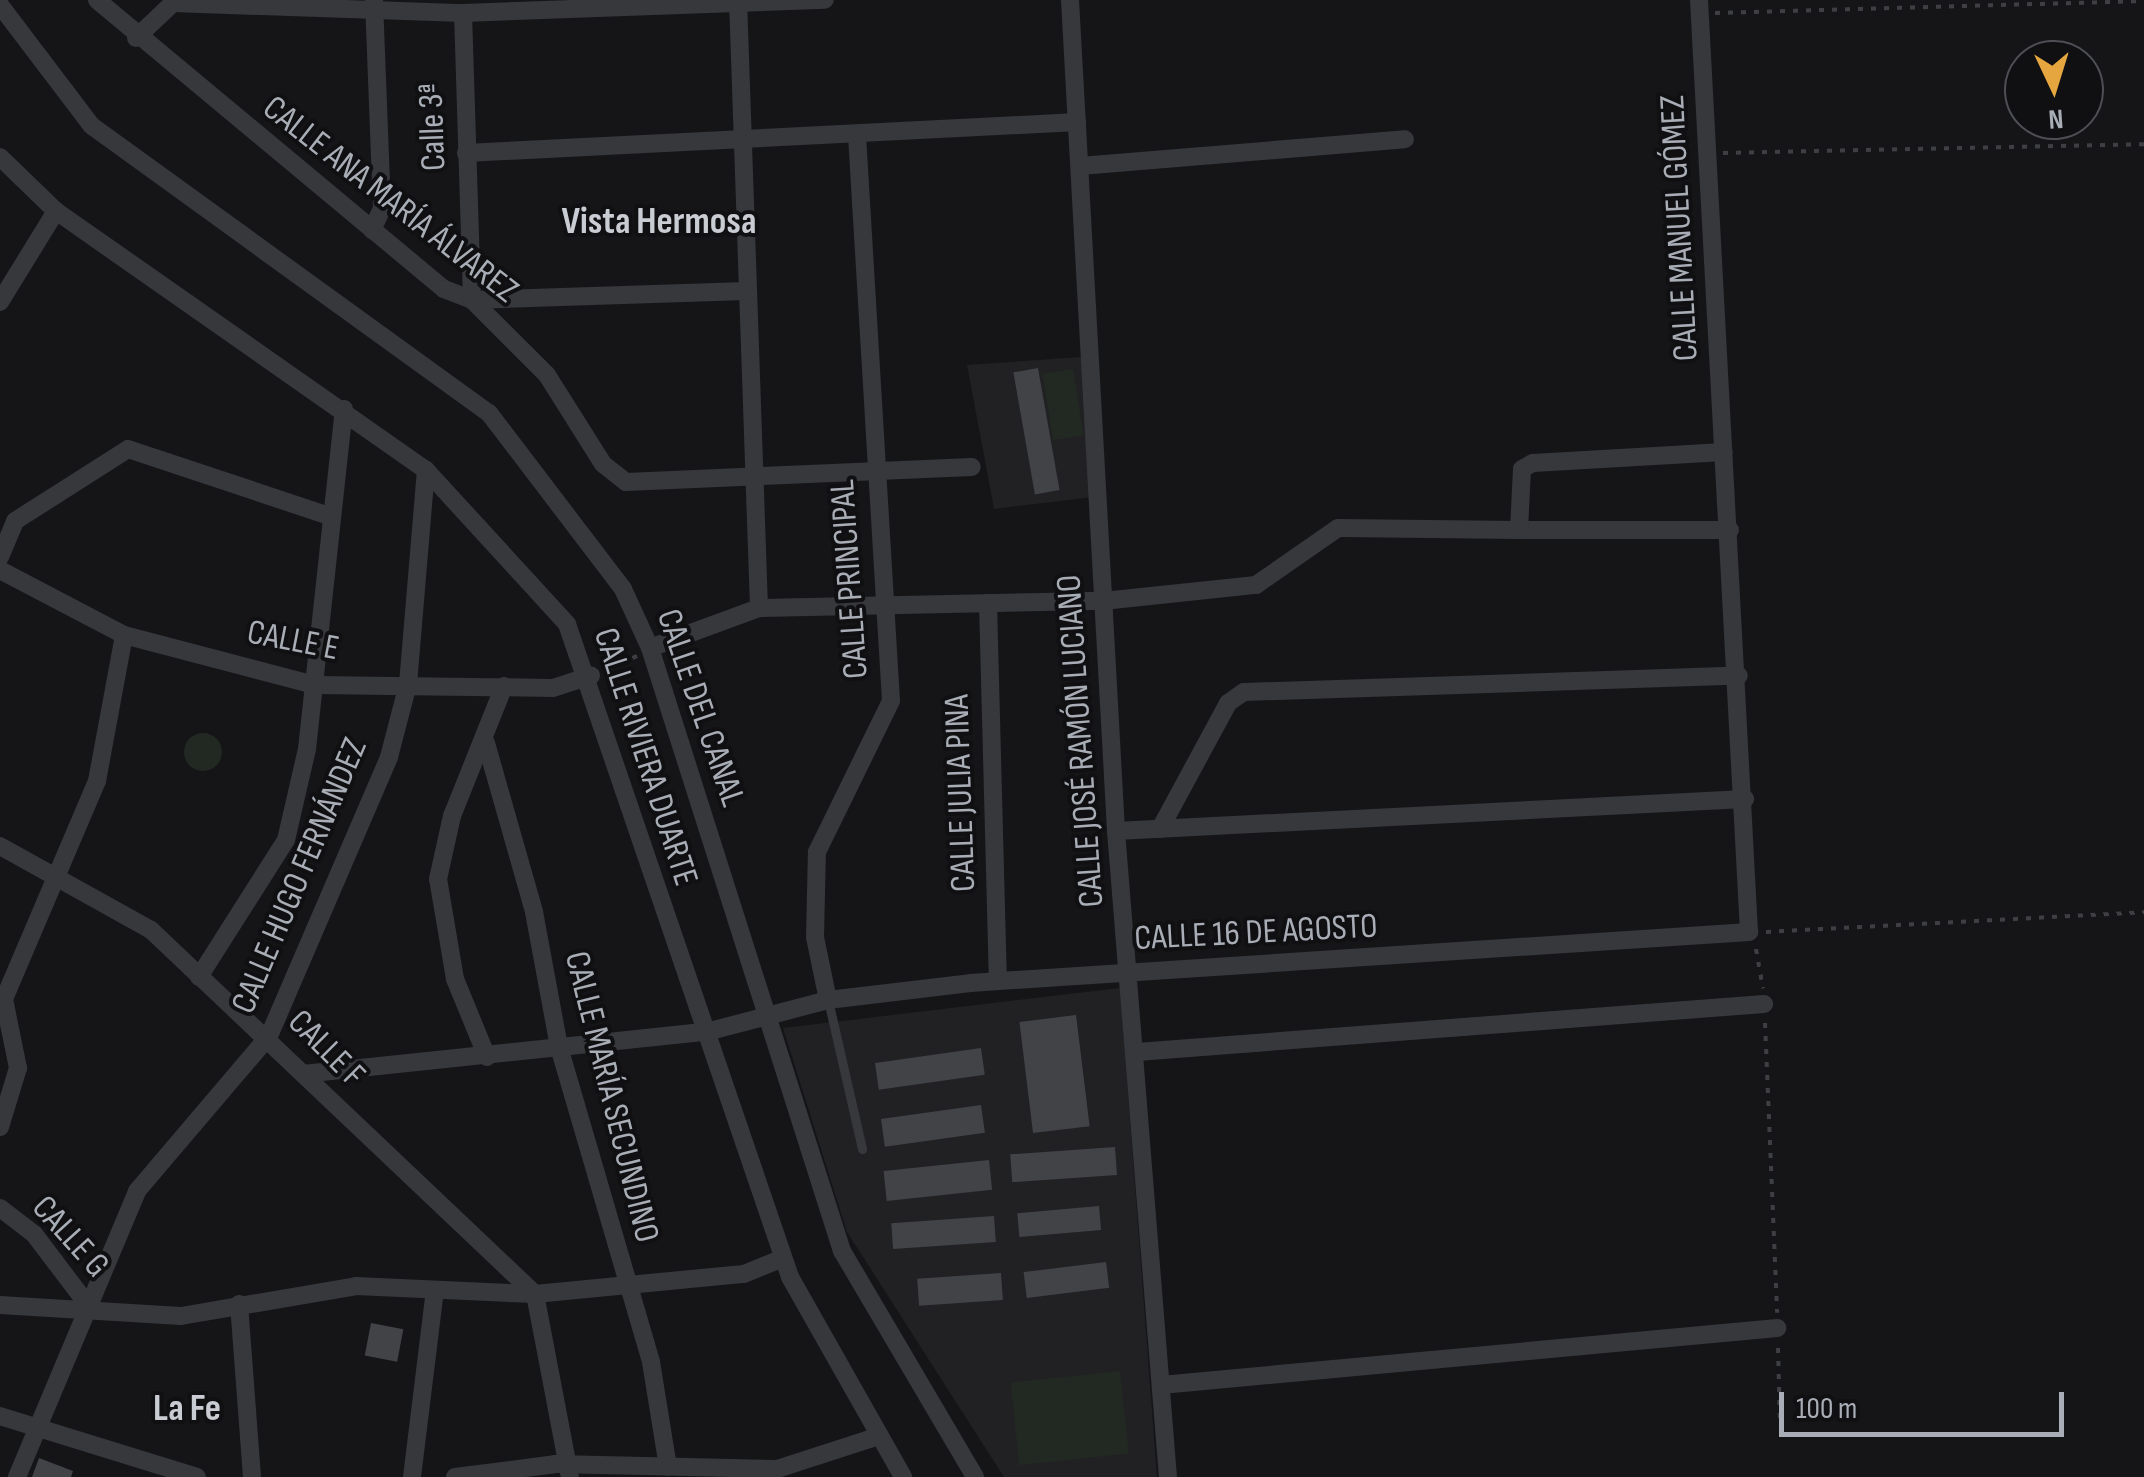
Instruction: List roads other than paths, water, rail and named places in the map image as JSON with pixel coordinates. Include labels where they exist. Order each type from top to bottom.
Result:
[{"type":"street","name":"CALLE ANA MARÍA ÁLVAREZ","points":[[98,0],[136,38],[372,230],[472,300],[547,375],[604,464],[626,482],[972,466]]},
{"type":"street","points":[[136,38],[174,2],[374,6],[462,13],[825,0]]},
{"type":"street","name":"CALLE JOSÉ RAMÓN LUCIANO","points":[[1070,0],[1116,832],[1131,973],[1168,1477]]},
{"type":"street","points":[[738,3],[759,608]]},
{"type":"street","name":"CALLE DEL CANAL","points":[[0,5],[92,126],[489,413],[623,589],[647,650],[842,1251],[975,1477]]},
{"type":"street","points":[[372,230],[382,209],[374,6]]},
{"type":"street","name":"CALLE MANUEL GÓMEZ","points":[[1700,7],[1750,932]]},
{"type":"street","name":"Calle 3ª","points":[[462,13],[472,300]]},
{"type":"street","points":[[466,153],[1077,122]]},
{"type":"street","name":"CALLE PRINCIPAL","points":[[828,1000],[815,937],[818,852],[883,732],[892,700],[857,135]]},
{"type":"street","points":[[1080,166],[1405,139]]},
{"type":"street","name":"CALLE RIVIERA DUARTE","points":[[0,156],[56,212],[344,409],[426,470],[550,602],[596,675],[705,1032],[783,1258],[876,1437],[904,1477]]},
{"type":"street","points":[[0,302],[56,212]]},
{"type":"street","points":[[472,300],[746,291]]},
{"type":"street","points":[[199,977],[286,840],[315,685],[329,516],[344,409]]},
{"type":"street","points":[[0,557],[15,521],[128,449],[329,516]]},
{"type":"street","points":[[1519,530],[1522,469],[1533,463],[1724,452]]},
{"type":"street","name":"CALLE HUGO FERNÁNDEZ","points":[[18,1477],[41,1432],[136,1191],[269,1036],[389,757],[408,684],[426,470]]},
{"type":"street","points":[[647,650],[759,608],[1104,602],[1256,585],[1338,528],[1730,530]]},
{"type":"street","name":"CALLE E","points":[[0,570],[124,635],[315,685],[504,686],[596,675]]},
{"type":"street","name":"CALLE JULIA PINA","points":[[988,602],[998,981]]},
{"type":"street","points":[[0,1127],[18,1068],[4,999],[61,879],[113,731],[124,635]]},
{"type":"street","points":[[1160,829],[1228,703],[1244,692],[1739,676]]},
{"type":"street","points":[[486,1057],[455,979],[438,879],[452,816],[486,743],[504,686]]},
{"type":"street","name":"CALLE MARÍA SECUNDINO","points":[[486,743],[534,912],[560,1047],[623,1284],[651,1362],[668,1467]]},
{"type":"street","points":[[1116,832],[1745,800]]},
{"type":"street","name":"CALLE F","points":[[0,846],[151,930],[269,1036],[303,1074],[535,1294]]},
{"type":"street","name":"CALLE 16 DE AGOSTO","points":[[303,1074],[705,1032],[828,1000],[998,981],[1750,932]]},
{"type":"street","points":[[1137,1052],[1764,1004]]},
{"type":"street","name":"CALLE G","points":[[0,1208],[34,1234],[91,1310]]},
{"type":"street","points":[[0,1305],[181,1316],[356,1286],[535,1294],[744,1274],[783,1258]]},
{"type":"street","points":[[412,1477],[435,1290]]},
{"type":"street","points":[[535,1294],[570,1471]]},
{"type":"street","points":[[239,1304],[252,1477]]},
{"type":"street","points":[[1161,1385],[1778,1328]]},
{"type":"street","points":[[0,1416],[41,1432],[197,1477]]},
{"type":"street","points":[[455,1477],[668,1467],[775,1473],[876,1437]]},
{"type":"lane","points":[[828,1000],[862,1149]]},
{"type":"district","name":"Vista Hermosa","points":[[659,222]]},
{"type":"district","name":"La Fe","points":[[187,1409]]}]
